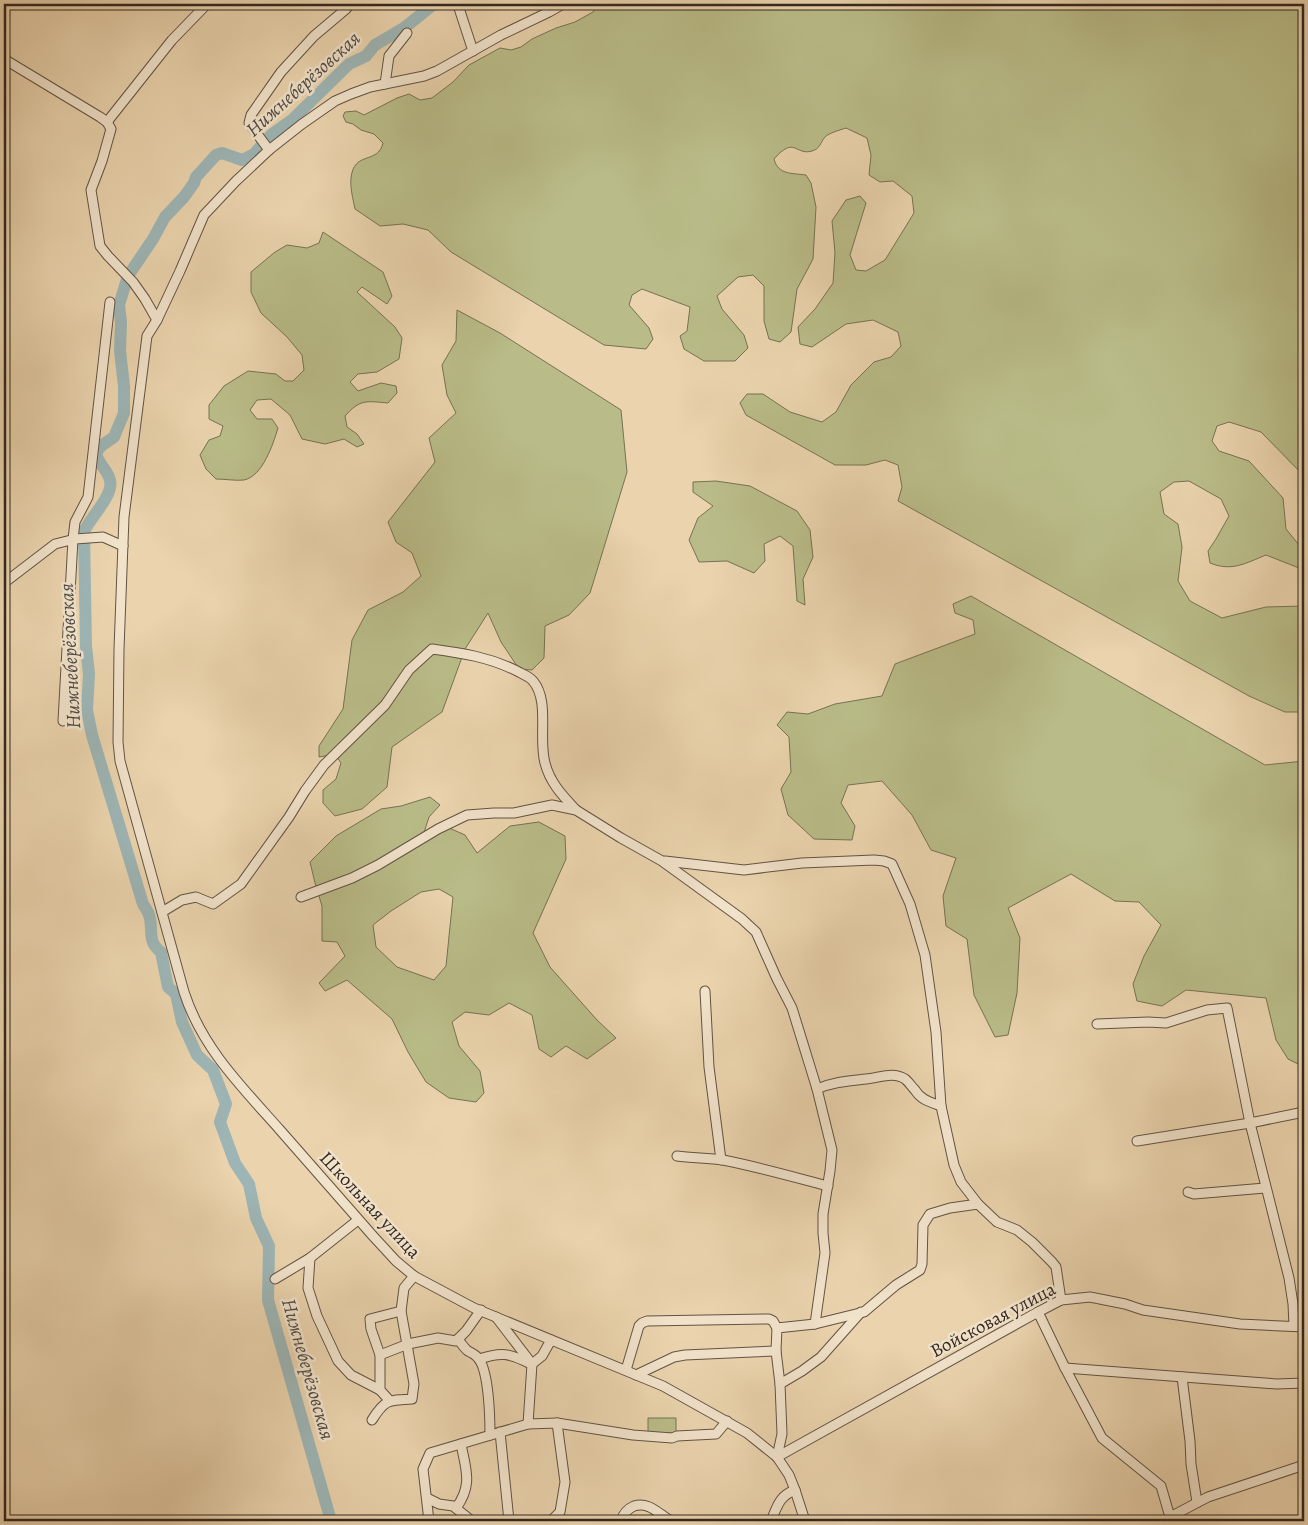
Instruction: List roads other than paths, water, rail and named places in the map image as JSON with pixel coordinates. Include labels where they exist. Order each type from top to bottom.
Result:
[{"type":"street","points":[[107,122],[172,40],[207,4]]},
{"type":"street","points":[[269,150],[249,123],[251,115],[281,72],[314,36],[350,4]]},
{"type":"street","name":"Школьная улица","points":[[563,4],[501,35],[437,71],[424,76],[350,94],[335,102],[302,124],[269,150],[236,181],[204,216],[157,320],[147,336],[124,518],[119,658],[118,742],[120,761],[184,992],[201,1032],[230,1073],[358,1220],[396,1261],[414,1276],[481,1310],[663,1386],[747,1433],[777,1457],[789,1475],[805,1521]]},
{"type":"street","points":[[458,5],[473,51]]},
{"type":"street","points":[[385,84],[389,56],[407,33]]},
{"type":"street","points":[[4,59],[107,122],[110,130],[102,161],[90,190],[100,246],[133,282],[157,320]]},
{"type":"street","points":[[62,721],[73,539],[75,522],[88,497],[110,302]]},
{"type":"street","points":[[4,583],[56,544],[73,539],[102,537],[123,546]]},
{"type":"street","points":[[162,912],[182,900],[196,897],[213,904],[241,884],[324,765],[385,705],[409,670],[432,649],[490,659],[531,679],[542,699],[544,762],[550,778],[559,791],[576,810],[662,861],[736,914],[756,932],[792,1008],[817,1089],[832,1150],[823,1214],[825,1253],[815,1324]]},
{"type":"street","points":[[301,898],[352,878],[378,865],[438,829],[467,815],[514,813],[552,805],[576,810]]},
{"type":"street","points":[[662,861],[744,870],[802,863],[874,860],[892,864],[910,904],[924,955],[936,1032],[941,1106],[954,1166],[961,1182],[978,1204],[997,1222],[1018,1230],[1056,1267],[1061,1300]]},
{"type":"street","points":[[705,991],[709,1067],[721,1160]]},
{"type":"street","points":[[1097,1024],[1166,1023],[1207,1010],[1227,1008],[1250,1123],[1289,1278],[1294,1326]]},
{"type":"street","points":[[817,1089],[845,1080],[892,1075],[900,1076],[909,1082],[921,1097],[941,1106]]},
{"type":"street","points":[[1137,1141],[1250,1123],[1304,1112]]},
{"type":"street","points":[[677,1156],[721,1160],[774,1171],[828,1186]]},
{"type":"street","points":[[1188,1192],[1194,1194],[1265,1188]]},
{"type":"street","points":[[780,1384],[821,1357],[861,1312],[896,1285],[920,1270],[922,1264],[923,1224],[930,1214],[950,1208],[978,1204]]},
{"type":"street","points":[[275,1279],[310,1258],[358,1220]]},
{"type":"street","points":[[310,1258],[308,1288],[317,1316],[338,1361],[351,1374],[380,1390],[389,1400]]},
{"type":"street","points":[[372,1420],[379,1409],[389,1400],[412,1399],[414,1384],[401,1311],[404,1288],[414,1276]]},
{"type":"street","name":"Войсковая улица","points":[[777,1457],[1061,1300],[1090,1296],[1143,1310],[1240,1324],[1304,1326]]},
{"type":"street","points":[[380,1356],[408,1344],[438,1338],[456,1341],[466,1331],[481,1310]]},
{"type":"street","points":[[380,1390],[380,1356],[371,1329],[370,1319],[401,1311]]},
{"type":"street","points":[[778,1328],[815,1324],[861,1312]]},
{"type":"street","points":[[1038,1312],[1102,1438],[1161,1486],[1170,1517],[1208,1497],[1304,1465]]},
{"type":"street","points":[[495,1316],[532,1364],[528,1424]]},
{"type":"street","points":[[626,1370],[638,1326],[647,1321],[769,1319],[773,1321],[778,1328],[776,1352],[780,1384],[782,1434],[777,1457]]},
{"type":"street","points":[[458,1339],[464,1347],[479,1358],[484,1371],[490,1417],[490,1436]]},
{"type":"street","points":[[532,1364],[542,1356],[551,1340]]},
{"type":"street","points":[[636,1375],[674,1357],[684,1355],[776,1352]]},
{"type":"street","points":[[479,1358],[500,1354],[511,1355],[532,1364]]},
{"type":"street","points":[[1065,1368],[1276,1384],[1304,1383]]},
{"type":"street","points":[[1182,1377],[1197,1502]]},
{"type":"street","points":[[430,1521],[423,1469],[430,1453],[528,1424],[557,1423],[633,1435],[672,1438],[677,1436],[716,1434],[727,1421]]},
{"type":"street","points":[[554,1520],[560,1512],[565,1482],[557,1423]]},
{"type":"street","points":[[500,1432],[509,1521]]},
{"type":"street","points":[[456,1508],[462,1500],[468,1482],[461,1444]]},
{"type":"street","points":[[771,1521],[779,1501],[787,1493],[795,1490]]},
{"type":"street","points":[[427,1498],[439,1504],[454,1506],[472,1521]]},
{"type":"street","points":[[621,1521],[631,1507],[643,1504],[671,1521]]},
{"type":"street","points":[[518,1521],[532,1521]]},
{"type":"waterway","name":"Нижнеберёзовская","points":[[331,1521],[268,1300],[269,1246],[256,1218],[249,1184],[235,1163],[220,1122],[226,1104],[213,1070],[197,1055],[182,1022],[176,994],[168,987],[161,952],[156,948],[152,939],[149,915],[143,904],[92,735],[87,710],[89,674],[86,646],[84,532],[105,500],[110,486],[109,476],[96,453],[101,446],[114,437],[124,413],[119,305],[128,276],[153,239],[165,217],[184,197],[196,177],[216,155],[222,153],[242,160],[254,154],[271,135],[292,120],[349,64],[366,56],[375,45],[404,28],[434,4]]}]
